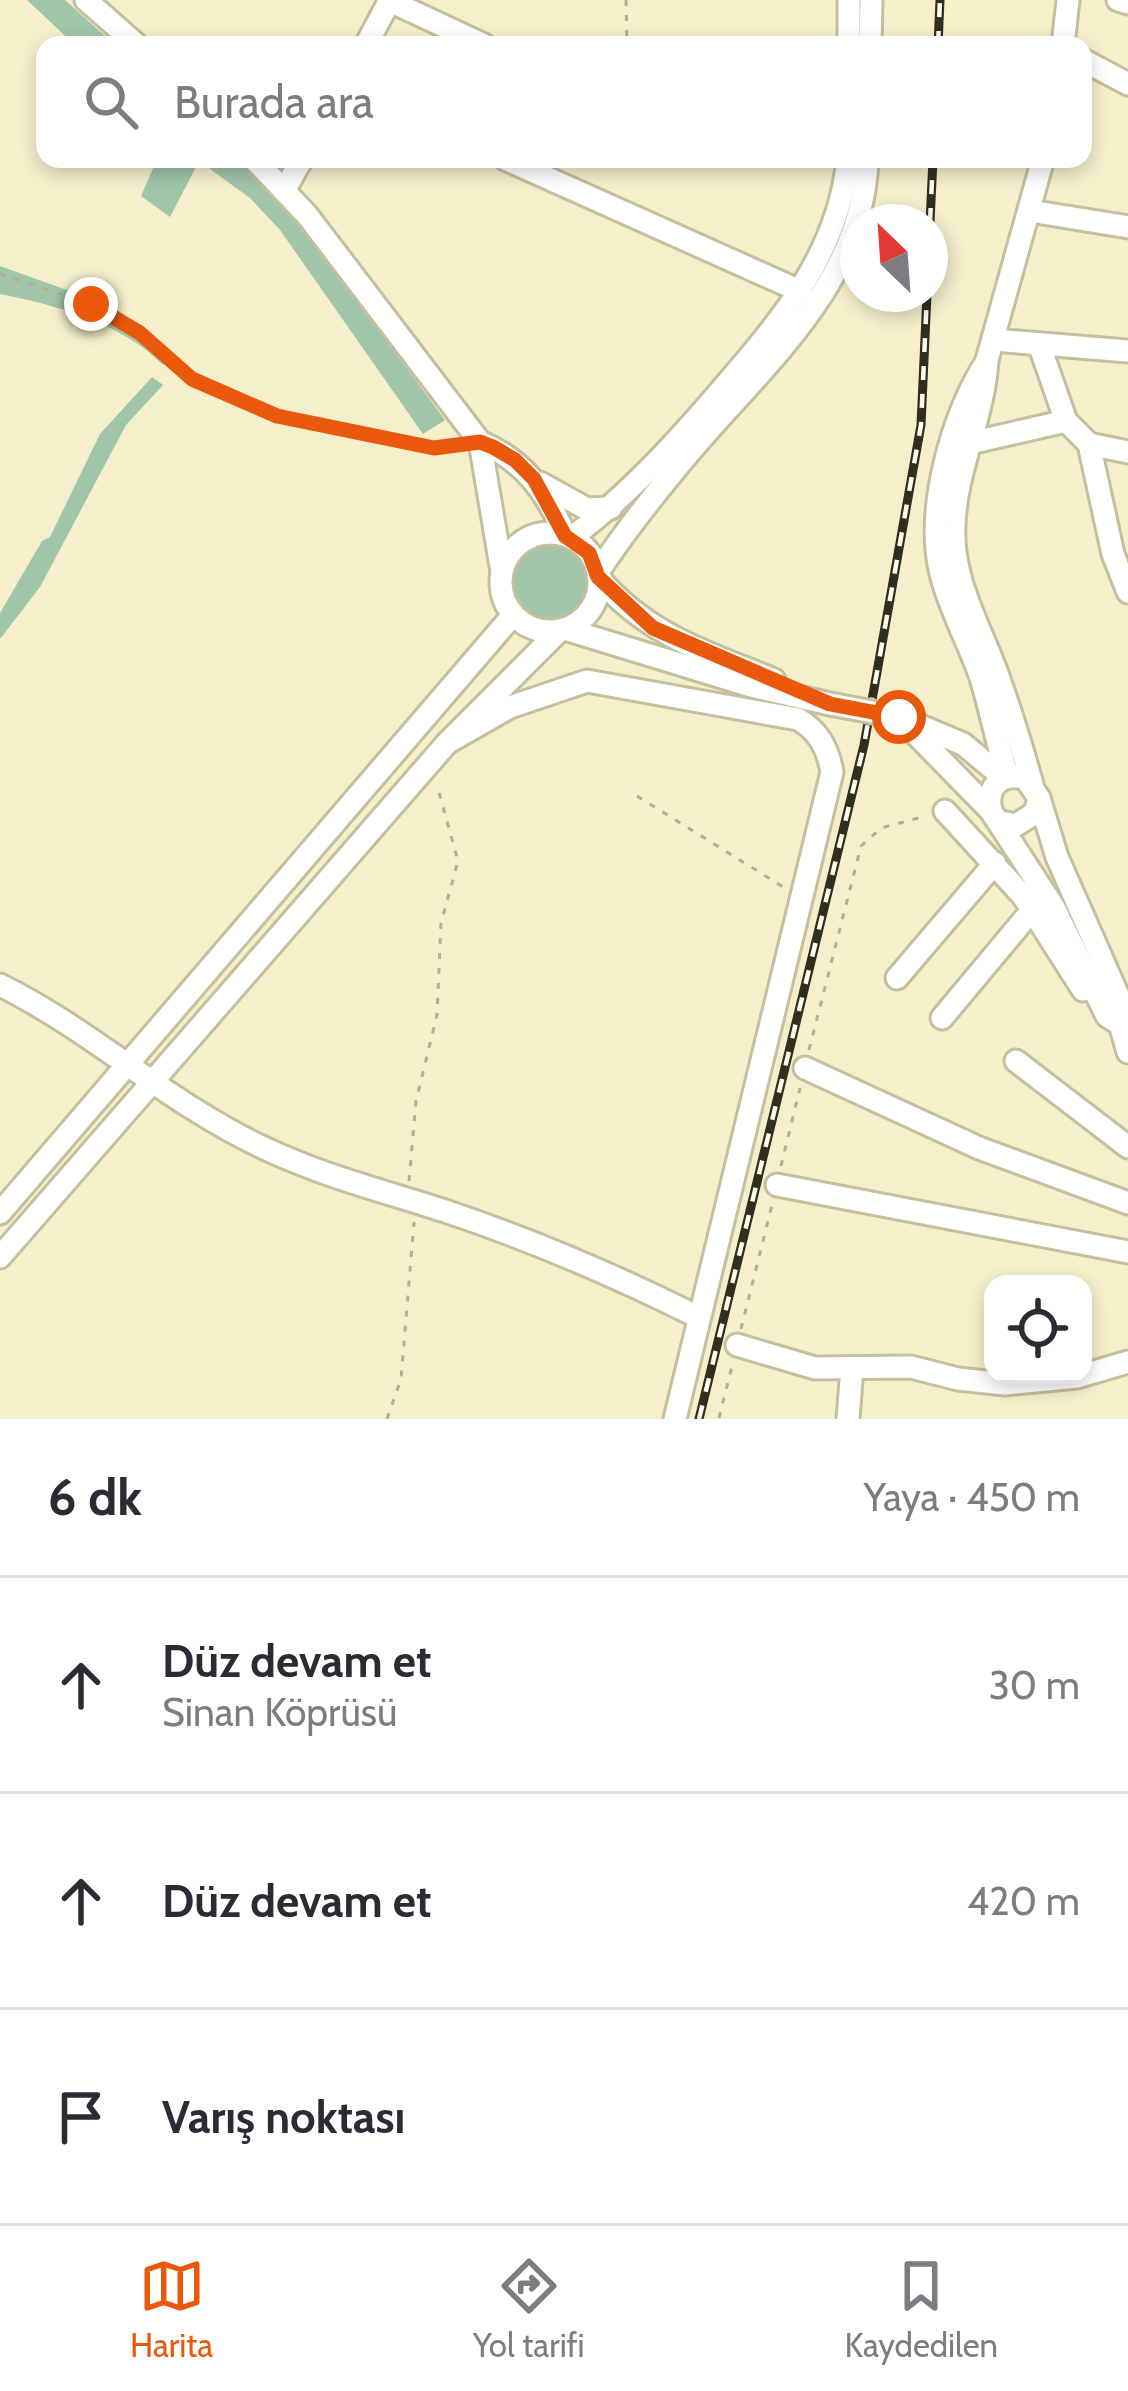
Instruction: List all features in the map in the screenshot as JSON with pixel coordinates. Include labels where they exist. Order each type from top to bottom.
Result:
[{"type":"street","points":[[86,0],[127,36]]},
{"type":"street","points":[[370,36],[390,0],[465,36]]},
{"type":"street","points":[[848,36],[849,0]]},
{"type":"street","points":[[870,36],[871,0]]},
{"type":"street","points":[[1064,36],[1068,0]]},
{"type":"street","points":[[1118,0],[1128,3]]},
{"type":"street","points":[[1092,65],[1128,83]]},
{"type":"street","points":[[262,168],[321,232],[480,442],[515,460],[534,479],[568,537],[589,553],[598,575],[638,617],[670,638],[830,704]]},
{"type":"street","points":[[284,191],[297,168]]},
{"type":"street","points":[[526,168],[800,291]]},
{"type":"street","points":[[502,572],[510,553],[525,540],[545,533],[568,537],[611,508],[752,357],[800,291],[836,218],[846,168]]},
{"type":"street","points":[[0,1257],[447,743],[562,629],[589,611],[598,575],[664,484],[792,338],[818,300],[858,220],[867,168]]},
{"type":"street","points":[[1041,168],[990,350],[985,394],[955,508],[956,557],[1057,857],[1124,1010],[1125,1041]]},
{"type":"street","points":[[1030,211],[1128,227]]},
{"type":"street","points":[[990,350],[1040,344],[1128,351]]},
{"type":"street","points":[[1040,344],[1066,421],[1089,445],[1113,554],[1128,592]]},
{"type":"street","points":[[990,350],[970,387],[952,444],[938,496],[935,530],[942,580],[980,675],[1006,777]]},
{"type":"street","points":[[970,443],[1066,421]]},
{"type":"street","points":[[480,442],[502,592],[513,615],[534,628],[562,629],[763,689],[899,717],[963,744],[1006,777],[1019,776],[1035,791]]},
{"type":"street","points":[[1089,445],[1128,452]]},
{"type":"street","points":[[534,479],[587,509],[611,508]]},
{"type":"street","points":[[0,1213],[513,615]]},
{"type":"street","points":[[447,743],[510,707],[587,681],[798,719],[821,740],[832,772],[675,1419]]},
{"type":"street","points":[[950,739],[974,730],[990,714]]},
{"type":"street","points":[[899,717],[996,816],[1053,905],[1125,1041]]},
{"type":"street","points":[[1006,777],[989,795],[996,816],[1016,825],[1030,819],[1035,791]]},
{"type":"street","points":[[945,811],[1033,909],[1079,988],[1097,995]]},
{"type":"street","points":[[897,978],[995,863]]},
{"type":"street","points":[[942,1018],[1033,909]]},
{"type":"street","points":[[0,985],[50,1010],[150,1083],[264,1148],[327,1175],[585,1264],[698,1317]]},
{"type":"street","points":[[1016,1061],[1128,1147]]},
{"type":"street","points":[[805,1068],[980,1148],[1128,1202]]},
{"type":"street","points":[[776,1185],[1128,1252]]},
{"type":"street","points":[[737,1345],[815,1368],[911,1367],[970,1381],[1029,1383],[1077,1377],[1128,1362]]},
{"type":"street","points":[[848,1419],[852,1367]]},
{"type":"path","points":[[626,0],[627,36]]},
{"type":"path","points":[[0,274],[91,304],[140,333],[192,379],[277,416],[434,448],[480,442]]},
{"type":"path","points":[[387,1419],[400,1379],[416,1101],[437,1015],[440,923],[458,861],[438,789]]},
{"type":"path","points":[[637,796],[801,899]]},
{"type":"path","points":[[719,1418],[861,846],[881,828],[945,811]]},
{"type":"green space","points":[[27,0],[65,0],[105,36],[65,36]]},
{"type":"green space","points":[[153,168],[195,168],[170,217],[141,196]]},
{"type":"green space","points":[[209,168],[246,168],[312,240],[445,420],[423,434],[280,230],[250,198]]},
{"type":"green space","points":[[0,266],[103,303],[172,355],[163,365],[108,327],[65,310],[0,294]]},
{"type":"green space","points":[[152,377],[163,385],[126,425],[40,587],[0,639],[0,613],[42,541],[50,537],[100,434]]},
{"type":"green space","points":[[549,543],[577,554],[588,582],[577,610],[549,621],[521,610],[510,582],[521,554]]},
{"type":"railway","points":[[938,36],[940,0]]},
{"type":"railway","points":[[931,204],[933,168]]},
{"type":"railway","points":[[699,1419],[864,745],[921,425],[926,312]]},
{"type":"route","points":[[91,304],[140,333],[192,379],[277,416],[434,448],[480,442],[493,447],[534,479],[565,536],[583,546],[598,577],[653,628],[830,704],[899,717]]}]
